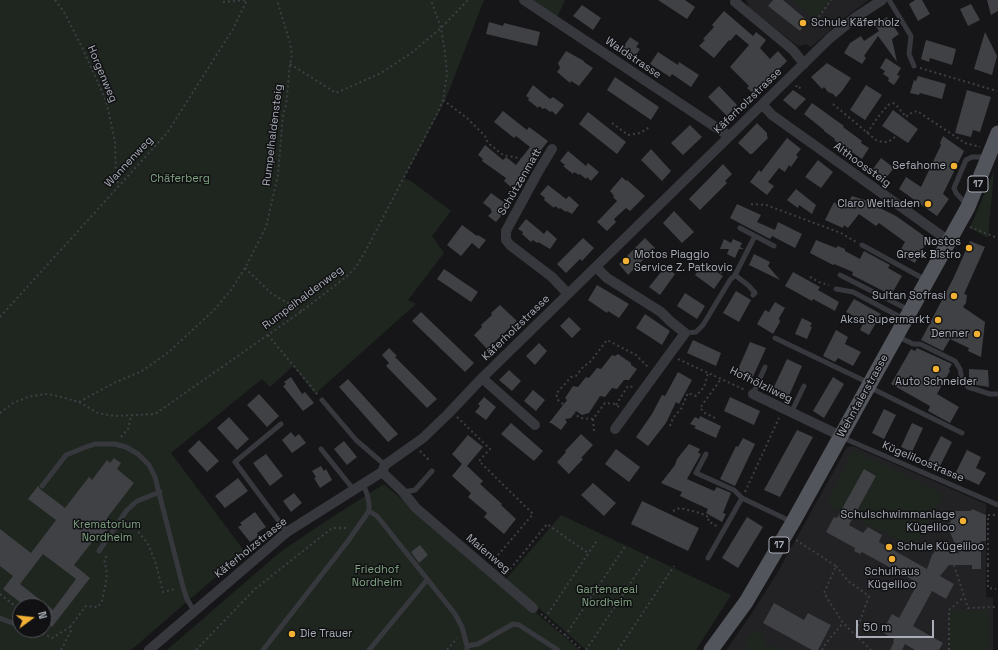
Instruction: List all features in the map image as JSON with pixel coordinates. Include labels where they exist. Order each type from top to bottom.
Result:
[{"type":"main road","name":"Wehntalerstrasse","points":[[711,650],[746,602],[793,522],[908,315],[968,206],[992,144]]},
{"type":"street","name":"Waldstrasse","points":[[524,0],[729,136]]},
{"type":"street","name":"Käferholzstrasse","points":[[149,650],[287,532],[363,484],[422,438],[830,38],[856,17],[882,0]]},
{"type":"street","points":[[734,1],[793,50],[804,64]]},
{"type":"street","name":"Althoossteig","points":[[762,105],[772,115],[787,126],[949,241]]},
{"type":"street","name":"Schützenmatt","points":[[552,149],[506,231],[506,240],[510,245],[552,277],[568,294]]},
{"type":"street","points":[[596,267],[607,278],[661,312],[685,333],[615,429]]},
{"type":"street","points":[[482,378],[535,425]]},
{"type":"street","name":"Hofhölzliweg","points":[[753,394],[840,436]]},
{"type":"street","name":"Maienweg","points":[[384,468],[416,508],[534,608]]},
{"type":"lane","points":[[889,0],[911,36],[909,54],[914,66]]},
{"type":"lane","points":[[968,206],[956,193],[954,188],[966,160],[992,144]]},
{"type":"lane","points":[[740,228],[774,246]]},
{"type":"lane","points":[[685,333],[696,332],[703,325],[730,280],[735,275],[755,236]]},
{"type":"lane","points":[[862,245],[927,280]]},
{"type":"lane","points":[[735,275],[749,286],[755,293],[753,295]]},
{"type":"lane","points":[[840,275],[908,315]]},
{"type":"lane","points":[[836,289],[853,292],[908,315]]},
{"type":"lane","points":[[896,335],[913,344],[920,344],[955,361],[960,368],[962,380],[968,387],[990,394],[998,394]]},
{"type":"lane","points":[[775,338],[962,433]]},
{"type":"lane","points":[[753,394],[765,367]]},
{"type":"lane","points":[[787,411],[804,386]]},
{"type":"lane","points":[[322,400],[356,440],[384,468]]},
{"type":"lane","points":[[282,424],[235,462],[287,532]]},
{"type":"lane","name":"Kügeliloostrasse","points":[[840,436],[998,505]]},
{"type":"lane","points":[[42,486],[66,456],[95,444],[115,444],[132,450],[144,459],[155,477],[160,492],[183,587],[187,599],[194,611]]},
{"type":"lane","points":[[321,449],[354,490]]},
{"type":"lane","points":[[706,454],[696,473],[734,490],[742,498],[793,522]]},
{"type":"lane","points":[[403,492],[415,490],[432,472]]},
{"type":"lane","points":[[263,650],[348,542],[369,511],[368,498],[363,484]]},
{"type":"lane","points":[[99,551],[127,510],[137,501],[160,492]]},
{"type":"lane","points":[[708,558],[742,498]]},
{"type":"lane","points":[[369,511],[377,516],[455,614],[462,630],[467,648],[478,644],[513,624],[519,625],[558,650]]},
{"type":"lane","points":[[369,650],[427,580]]},
{"type":"lane","points":[[0,618],[12,623]]},
{"type":"path","name":"Horgenweg","points":[[55,0],[64,12],[82,47],[106,101],[115,141],[116,177],[119,184]]},
{"type":"path","name":"Wannenweg","points":[[0,317],[167,132],[232,29],[247,0]]},
{"type":"path","points":[[224,2],[247,0]]},
{"type":"path","name":"Rumpelhaldensteig","points":[[79,402],[114,383],[142,371],[170,351],[214,310],[231,290],[245,268],[266,227],[278,175],[283,115],[286,105],[292,55],[290,43],[277,0]]},
{"type":"path","name":"Rumpelhaldenweg","points":[[0,413],[13,403],[36,395],[54,395],[79,402],[98,413],[114,416],[155,414],[302,311],[346,277],[356,267],[365,252],[443,100],[447,74],[441,28],[431,0]]},
{"type":"path","points":[[290,64],[336,93],[381,72],[410,54],[441,28],[468,0]]},
{"type":"path","points":[[816,21],[831,0]]},
{"type":"path","points":[[925,69],[997,91]]},
{"type":"path","points":[[797,85],[802,90]]},
{"type":"path","points":[[443,100],[467,118],[485,136],[488,143],[503,155],[519,158],[526,162]]},
{"type":"path","points":[[867,133],[878,116],[888,105],[893,103],[906,117],[917,111],[965,143],[992,144]]},
{"type":"path","points":[[833,104],[876,140],[882,142],[891,140],[895,137]]},
{"type":"path","points":[[612,123],[628,135],[640,133],[651,126]]},
{"type":"path","points":[[751,204],[766,205],[841,233],[853,240]]},
{"type":"path","points":[[967,226],[995,237]]},
{"type":"path","points":[[713,269],[715,267],[723,273]]},
{"type":"path","points":[[245,268],[272,294],[302,311]]},
{"type":"path","points":[[810,278],[836,289]]},
{"type":"path","points":[[268,335],[322,400]]},
{"type":"path","points":[[593,419],[580,418],[558,400],[556,394],[571,377],[576,376],[583,367],[590,362],[607,340],[636,355],[644,364]]},
{"type":"path","name":"Hofhölzliweg","points":[[670,355],[753,394]]},
{"type":"path","points":[[670,426],[673,418],[681,409],[688,393],[696,396],[704,387],[708,373]]},
{"type":"path","points":[[715,418],[705,413],[700,408],[721,379]]},
{"type":"path","points":[[594,431],[593,419],[604,404],[615,404],[627,413]]},
{"type":"path","points":[[742,498],[787,411]]},
{"type":"path","points":[[454,414],[490,449],[479,461],[533,514],[487,568]]},
{"type":"path","points":[[115,444],[128,429],[131,416]]},
{"type":"path","points":[[418,449],[430,461]]},
{"type":"path","points":[[673,511],[680,508],[700,513],[709,517],[708,521],[724,530]]},
{"type":"path","points":[[995,515],[988,515],[988,588],[996,588]]},
{"type":"path","points":[[122,518],[137,530],[148,544],[156,564],[163,592],[175,589]]},
{"type":"path","points":[[501,580],[547,524],[588,553]]},
{"type":"path","points":[[196,650],[254,590],[332,528],[345,527],[356,529]]},
{"type":"path","points":[[794,538],[836,566],[848,581],[869,596],[855,634]]},
{"type":"path","points":[[545,618],[598,539]]},
{"type":"path","points":[[565,636],[626,545]]},
{"type":"path","points":[[52,638],[70,627],[86,606],[98,607],[102,601],[106,587],[107,573],[104,560],[106,557],[99,551]]},
{"type":"path","points":[[586,650],[649,555]]},
{"type":"path","points":[[954,565],[968,608],[995,607]]},
{"type":"path","points":[[618,650],[674,566]]},
{"type":"path","points":[[836,566],[824,593],[843,623],[871,650]]},
{"type":"path","points":[[0,594],[12,604]]},
{"type":"path","points":[[950,650],[949,610],[964,597]]},
{"type":"path","points":[[534,608],[582,650]]},
{"type":"path","points":[[822,650],[843,623]]},
{"type":"path","points":[[60,650],[72,628],[70,627]]},
{"type":"path","points":[[447,650],[462,630]]},
{"type":"shaded area","name":"Schule Käferholz","points":[[746,0],[869,0],[848,15],[811,47],[806,44],[800,46],[795,44],[749,8]]},
{"type":"shaded area","name":"Schule Kügeliloo","points":[[853,446],[986,504],[986,597],[993,598],[993,650],[726,650],[776,575],[847,447]]},
{"type":"green space","name":"Chäferberg","points":[[0,0],[484,0],[445,101],[404,178],[411,181],[451,211],[432,236],[444,253],[408,300],[416,304],[315,394],[293,366],[270,387],[262,379],[171,453],[245,552],[131,650],[0,650]]},
{"type":"green space","points":[[530,0],[565,0],[557,18]]},
{"type":"green space","points":[[793,0],[830,0],[816,19]]},
{"type":"green space","points":[[994,171],[988,238],[970,228]]},
{"type":"green space","points":[[853,450],[943,494],[916,548],[827,504]]},
{"type":"green space","name":"Friedhof Nordheim","points":[[384,484],[580,650],[167,650],[279,553]]},
{"type":"green space","name":"Gartenareal Nordheim","points":[[561,515],[731,595],[696,650],[586,650],[506,579]]},
{"type":"green space","points":[[949,610],[988,610],[988,650],[949,650]]},
{"type":"green space","points":[[755,632],[762,634],[767,646],[784,650],[746,650],[745,645],[747,639]]},
{"type":"building","points":[[658,0],[685,0],[695,7],[687,19]]},
{"type":"building","points":[[773,0],[783,0],[808,21],[800,31],[768,6]]},
{"type":"building","points":[[915,0],[922,0],[930,14],[918,21],[909,4]]},
{"type":"building","points":[[987,0],[998,0],[998,11],[991,15]]},
{"type":"building","points":[[971,4],[980,20],[968,26],[960,9]]},
{"type":"building","points":[[582,5],[601,18],[593,30],[573,16]]},
{"type":"building","points":[[724,11],[753,36],[756,32],[766,40],[760,48],[770,59],[778,51],[787,61],[777,71],[779,73],[759,93],[757,91],[754,94],[747,88],[749,86],[730,67],[749,45],[736,34],[714,58],[699,46],[714,27],[712,25]]},
{"type":"building","points":[[887,17],[899,34],[892,39],[897,62],[878,36],[864,56],[866,58],[862,64],[844,53],[850,43],[861,36],[864,41],[879,31],[875,25]]},
{"type":"building","points":[[489,22],[503,26],[504,23],[540,32],[537,46],[486,34]]},
{"type":"building","points":[[985,32],[997,56],[992,75],[974,69]]},
{"type":"building","points":[[630,37],[639,43],[636,47],[640,49],[635,57],[622,49]]},
{"type":"building","points":[[926,40],[956,49],[952,65],[930,58],[929,62],[921,59]]},
{"type":"building","points":[[566,51],[593,68],[579,86],[571,81],[570,83],[557,72],[560,68],[558,63]]},
{"type":"building","points":[[658,52],[678,65],[679,62],[699,75],[691,87],[672,74],[670,77],[650,64]]},
{"type":"building","points":[[886,58],[901,68],[897,75],[900,76],[894,85],[888,81],[889,78],[883,74],[885,71],[880,68]]},
{"type":"building","points":[[827,63],[851,78],[836,97],[828,92],[824,87],[822,89],[811,77]]},
{"type":"building","points":[[918,76],[946,84],[942,99],[920,93],[919,95],[910,93],[914,80],[916,81]]},
{"type":"building","points":[[615,77],[659,107],[651,120],[607,90]]},
{"type":"building","points":[[533,85],[550,99],[553,97],[564,105],[556,115],[552,111],[550,112],[545,108],[543,109],[539,106],[538,108],[528,100],[529,98],[526,96]]},
{"type":"building","points":[[866,85],[882,95],[865,120],[850,110]]},
{"type":"building","points":[[719,86],[737,105],[727,116],[708,97]]},
{"type":"building","points":[[793,90],[806,99],[795,110],[783,100]]},
{"type":"building","points":[[967,90],[991,97],[980,132],[973,130],[971,137],[955,133]]},
{"type":"building","points":[[812,103],[844,126],[843,127],[862,141],[861,143],[869,148],[862,159],[834,140],[835,139],[804,114]]},
{"type":"building","points":[[893,110],[918,129],[908,143],[882,126]]},
{"type":"building","points":[[503,111],[527,130],[529,127],[548,141],[512,188],[504,181],[506,178],[482,161],[483,159],[478,155],[485,145],[503,160],[506,157],[516,165],[530,147],[516,136],[514,138],[494,122]]},
{"type":"building","points":[[588,112],[626,142],[617,154],[579,124]]},
{"type":"building","points":[[757,123],[767,133],[768,138],[752,154],[750,154],[738,143]]},
{"type":"building","points":[[690,125],[702,137],[683,155],[671,143]]},
{"type":"building","points":[[943,136],[964,151],[943,194],[949,199],[937,216],[899,189],[906,177],[921,187],[941,145],[940,143]]},
{"type":"building","points":[[787,138],[801,149],[796,155],[798,157],[791,167],[789,165],[785,172],[779,168],[768,182],[774,186],[767,195],[750,182],[759,170],[761,172]]},
{"type":"building","points":[[651,149],[671,171],[662,181],[641,160]]},
{"type":"building","points":[[568,151],[586,166],[588,163],[599,172],[591,181],[587,177],[586,179],[580,174],[579,175],[574,172],[573,174],[563,166],[565,165],[560,161]]},
{"type":"building","points":[[881,158],[894,168],[885,179],[873,169]]},
{"type":"building","points":[[818,160],[833,172],[821,188],[805,177]]},
{"type":"building","points":[[723,164],[732,174],[725,181],[727,183],[700,210],[689,199]]},
{"type":"building","points":[[622,177],[645,196],[630,211],[626,208],[614,219],[616,222],[607,231],[597,222],[617,201],[610,191]]},
{"type":"building","points":[[548,185],[566,199],[569,196],[579,205],[572,214],[555,206],[554,208],[544,200],[545,198],[540,194]]},
{"type":"building","points":[[796,189],[816,205],[812,214],[799,205],[798,208],[787,200]]},
{"type":"building","points":[[491,193],[509,206],[496,222],[488,216],[492,212],[491,209],[483,203]]},
{"type":"building","points":[[852,196],[877,204],[880,208],[896,216],[927,238],[927,241],[915,263],[898,254],[905,242],[879,223],[876,226],[859,214],[848,228],[844,225],[843,228],[825,220],[834,202],[843,209]]},
{"type":"building","points":[[737,204],[761,215],[757,222],[775,230],[778,222],[802,234],[795,248],[772,236],[770,239],[730,218]]},
{"type":"building","points":[[674,211],[694,232],[682,243],[663,223]]},
{"type":"building","points":[[526,219],[544,234],[547,230],[557,239],[550,249],[533,240],[531,242],[522,234],[523,232],[518,229]]},
{"type":"building","points":[[462,225],[477,236],[478,235],[486,240],[479,249],[472,243],[461,256],[447,245]]},
{"type":"building","points":[[583,238],[594,248],[582,261],[580,259],[566,273],[557,264]]},
{"type":"building","points":[[645,238],[655,248],[628,275],[619,264]]},
{"type":"building","points":[[724,239],[731,243],[733,239],[742,243],[740,247],[744,249],[739,249],[735,258],[727,254],[729,249],[720,249]]},
{"type":"building","points":[[816,240],[836,248],[838,246],[845,249],[845,251],[860,259],[864,251],[890,265],[888,268],[902,276],[891,295],[852,275],[853,272],[834,264],[833,265],[810,253]]},
{"type":"building","points":[[970,241],[985,247],[964,294],[967,295],[966,303],[963,307],[985,322],[981,357],[968,351],[969,348],[950,339],[943,351],[921,340],[953,279]]},
{"type":"building","points":[[754,254],[770,262],[768,266],[780,280],[749,265]]},
{"type":"building","points":[[703,263],[723,276],[714,289],[695,275]]},
{"type":"building","points":[[665,267],[675,274],[660,295],[649,287]]},
{"type":"building","points":[[444,269],[478,292],[471,302],[437,279]]},
{"type":"building","points":[[793,272],[820,287],[818,290],[839,302],[835,311],[813,299],[812,301],[785,286]]},
{"type":"building","points":[[597,285],[629,304],[619,318],[608,311],[607,313],[588,300]]},
{"type":"building","points":[[736,291],[751,300],[739,322],[723,313]]},
{"type":"building","points":[[685,293],[705,306],[697,319],[677,306]]},
{"type":"building","points":[[854,299],[881,314],[869,335],[860,330],[864,322],[846,312]]},
{"type":"building","points":[[775,302],[785,308],[779,318],[780,322],[773,334],[757,324],[765,310],[769,312]]},
{"type":"building","points":[[500,305],[517,321],[487,349],[474,335],[482,327],[481,325],[492,315],[491,313]]},
{"type":"building","points":[[421,312],[474,363],[465,372],[412,321]]},
{"type":"building","points":[[645,314],[670,331],[662,345],[636,328]]},
{"type":"building","points":[[569,317],[581,329],[572,338],[560,326]]},
{"type":"building","points":[[802,318],[812,323],[807,339],[795,334]]},
{"type":"building","points":[[836,330],[848,337],[845,344],[861,352],[853,366],[838,358],[835,362],[823,356]]},
{"type":"building","points":[[693,340],[721,353],[716,366],[687,353]]},
{"type":"building","points":[[750,342],[766,348],[751,381],[736,374]]},
{"type":"building","points":[[539,343],[547,351],[535,365],[526,356]]},
{"type":"building","points":[[389,348],[397,356],[395,357],[437,399],[427,408],[386,366],[389,363],[382,355]]},
{"type":"building","points":[[917,348],[952,364],[949,369],[950,371],[937,394],[959,407],[950,423],[928,411],[930,406],[891,384],[911,349],[915,351]]},
{"type":"building","points":[[618,354],[637,369],[629,380],[624,380],[617,389],[612,388],[605,397],[600,396],[589,413],[582,415],[576,411],[571,418],[565,419],[567,422],[561,430],[549,423],[567,400],[565,398],[573,386],[578,387],[586,377],[589,378],[597,368],[601,369],[612,355],[615,356]]},
{"type":"building","points":[[787,359],[802,366],[788,398],[772,391]]},
{"type":"building","points":[[969,369],[988,370],[989,387],[970,384]]},
{"type":"building","points":[[509,370],[521,381],[512,391],[499,380]]},
{"type":"building","points":[[678,372],[692,380],[679,404],[676,402],[666,423],[648,446],[636,437],[652,414],[662,395],[665,396]]},
{"type":"building","points":[[291,377],[302,394],[305,392],[314,403],[303,411],[283,386],[286,384],[284,382]]},
{"type":"building","points":[[833,377],[844,384],[824,418],[813,411]]},
{"type":"building","points":[[348,379],[398,434],[388,442],[339,387]]},
{"type":"building","points":[[533,390],[545,400],[536,411],[524,401]]},
{"type":"building","points":[[259,394],[279,416],[267,427],[247,405]]},
{"type":"building","points":[[484,397],[496,407],[486,420],[475,412],[480,406],[478,404]]},
{"type":"building","points":[[730,397],[760,411],[754,425],[724,411]]},
{"type":"building","points":[[884,409],[896,415],[884,439],[872,433]]},
{"type":"building","points":[[700,416],[721,426],[716,438],[694,428],[696,426],[690,424],[695,417],[699,419]]},
{"type":"building","points":[[229,417],[249,439],[237,450],[217,428]]},
{"type":"building","points":[[511,423],[543,451],[534,461],[501,434]]},
{"type":"building","points":[[912,423],[923,428],[912,452],[901,447]]},
{"type":"building","points":[[797,430],[813,437],[780,497],[764,490]]},
{"type":"building","points":[[291,432],[295,437],[299,434],[306,443],[292,453],[282,440]]},
{"type":"building","points":[[581,434],[593,445],[581,458],[583,459],[569,474],[557,462]]},
{"type":"building","points":[[468,435],[483,447],[467,466],[483,481],[480,484],[516,519],[504,534],[484,517],[487,513],[468,497],[471,493],[452,476],[462,464],[452,454]]},
{"type":"building","points":[[941,436],[952,442],[940,466],[928,461]]},
{"type":"building","points":[[743,438],[755,444],[735,486],[720,479],[736,446],[738,447]]},
{"type":"building","points":[[199,440],[219,461],[207,472],[188,451]]},
{"type":"building","points":[[344,441],[357,457],[347,465],[334,449]]},
{"type":"building","points":[[689,444],[700,449],[698,453],[701,454],[687,479],[714,491],[717,487],[731,493],[723,513],[726,514],[722,522],[706,513],[708,509],[680,496],[682,492],[661,483]]},
{"type":"building","points":[[616,449],[640,467],[629,482],[605,464]]},
{"type":"building","points":[[967,450],[981,457],[976,468],[986,473],[979,485],[955,474]]},
{"type":"building","points":[[266,454],[283,476],[270,486],[253,463]]},
{"type":"building","name":"Krematorium Nordheim","points":[[114,458],[121,463],[117,469],[134,483],[107,518],[113,523],[100,540],[96,537],[74,565],[90,578],[52,627],[52,609],[53,610],[76,579],[43,554],[20,584],[38,598],[15,598],[3,589],[13,576],[0,566],[0,529],[31,553],[56,520],[28,499],[38,486],[65,508],[89,477],[92,480],[107,460],[110,463]]},
{"type":"building","points":[[321,466],[324,471],[326,469],[332,480],[320,488],[312,471]]},
{"type":"building","points":[[864,469],[876,476],[849,525],[863,533],[868,527],[882,535],[879,542],[927,569],[932,555],[940,545],[959,554],[948,527],[955,511],[971,511],[972,509],[986,515],[986,541],[981,541],[981,569],[972,569],[972,565],[949,565],[940,576],[954,584],[946,599],[932,591],[913,626],[943,643],[939,650],[915,650],[905,644],[902,650],[890,650],[894,639],[882,632],[892,614],[899,618],[918,583],[862,552],[860,554],[854,551],[855,548],[826,532],[834,517],[837,518]]},
{"type":"building","points":[[238,478],[248,491],[225,508],[215,496]]},
{"type":"building","points":[[593,483],[616,503],[604,516],[581,495]]},
{"type":"building","points":[[294,493],[302,503],[291,512],[283,501]]},
{"type":"building","points":[[642,501],[699,528],[688,551],[631,524]]},
{"type":"building","points":[[255,512],[266,527],[257,533],[259,536],[250,542],[238,527],[242,525],[240,523]]},
{"type":"building","points":[[747,517],[763,527],[738,568],[722,558]]},
{"type":"building","points":[[420,545],[428,555],[419,563],[411,552]]},
{"type":"building","points":[[774,603],[804,620],[808,613],[831,625],[818,650],[812,650],[763,623]]},
{"type":"place","name":"Schule Käferholz","points":[[803,23]]},
{"type":"place","name":"Sefahome","points":[[954,166]]},
{"type":"place","name":"Claro Weltladen","points":[[928,204]]},
{"type":"place","name":"Nostos Greek Bistro","points":[[969,248]]},
{"type":"place","name":"Motos Piaggio Service Z. Patkovic","points":[[626,261]]},
{"type":"place","name":"Sultan Sofrasi","points":[[954,296]]},
{"type":"place","name":"Aksa Supermarkt","points":[[938,320]]},
{"type":"place","name":"Denner","points":[[977,334]]},
{"type":"place","name":"Auto Schneider","points":[[936,369]]},
{"type":"place","name":"Schulschwimmanlage Kügeliloo","points":[[963,521]]},
{"type":"place","name":"Schule Kügeliloo","points":[[889,547]]},
{"type":"place","name":"Schulhaus Kügeliloo","points":[[892,559]]},
{"type":"place","name":"Die Trauer","points":[[292,634]]}]
